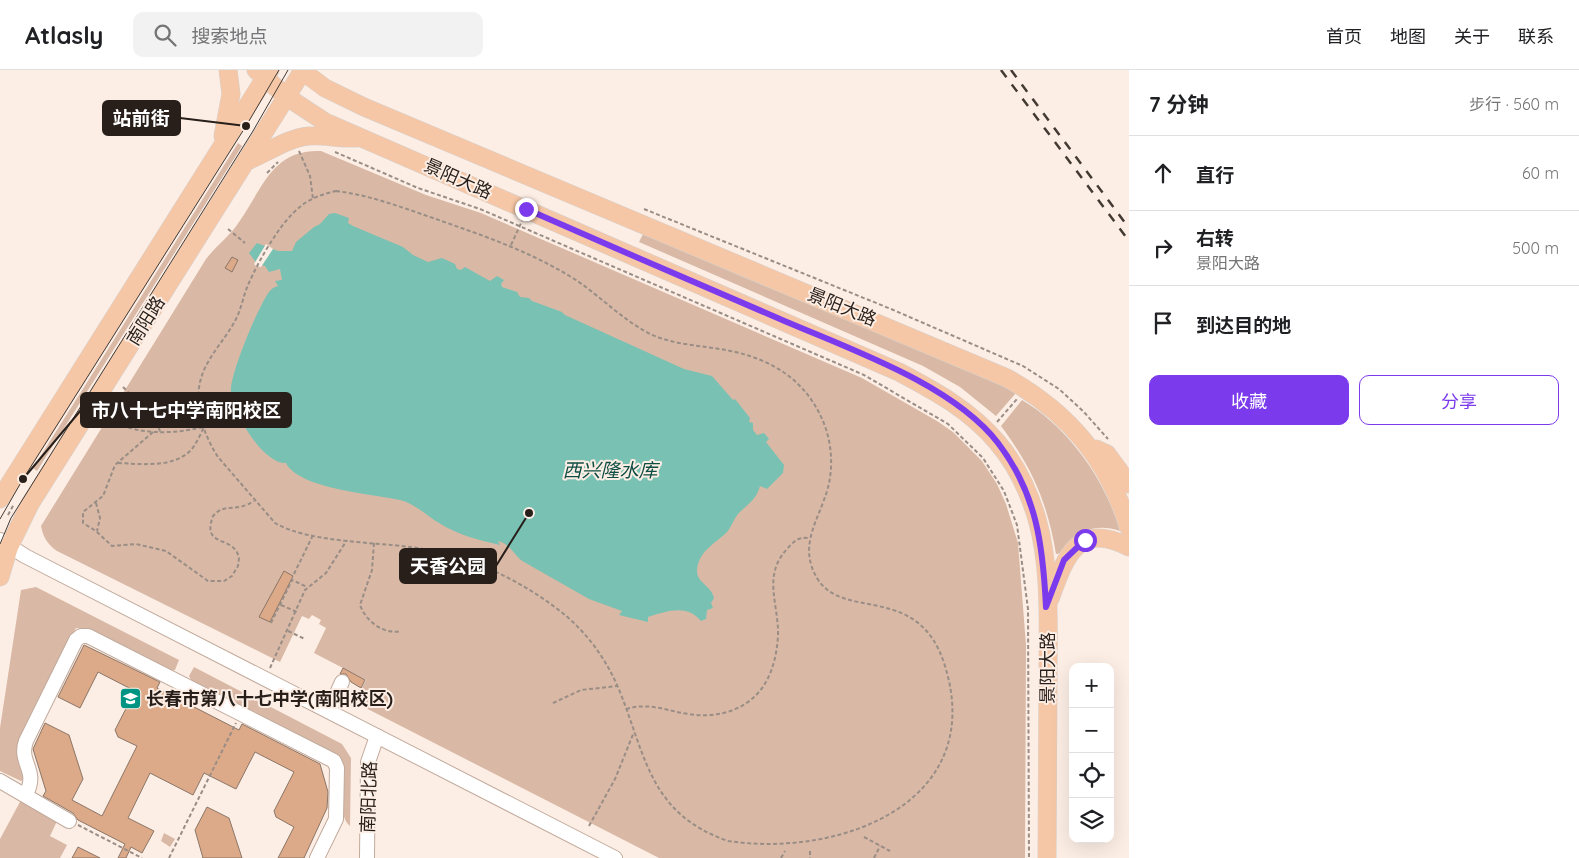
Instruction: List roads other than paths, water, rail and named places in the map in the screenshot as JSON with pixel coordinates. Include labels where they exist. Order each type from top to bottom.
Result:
[{"type":"main road","points":[[219,152],[230,105],[228,70]]},
{"type":"main road","name":"南阳路","points":[[0,576],[5,544],[247,161],[301,71]]},
{"type":"main road","name":"景阳大路","points":[[301,71],[325,88],[382,115],[992,370],[1042,399],[1072,425],[1090,446],[1119,500],[1129,528]]},
{"type":"main road","name":"南阳路","points":[[0,499],[219,152],[264,73]]},
{"type":"main road","name":"景阳大路","points":[[264,73],[286,97],[325,122],[899,372],[965,411],[997,442],[1018,475],[1030,499],[1040,535],[1046,607],[1047,858]]},
{"type":"main road","points":[[247,161],[296,138],[310,136],[338,139],[361,138]]},
{"type":"main road","points":[[1090,446],[1107,454],[1129,484]]},
{"type":"main road","points":[[1046,607],[1064,560],[1085,540],[1105,537],[1129,547]]},
{"type":"street","points":[[5,544],[615,858]]},
{"type":"street","points":[[26,794],[32,780],[24,755],[26,741],[76,640],[81,636],[92,638],[336,763],[336,819],[317,858]]},
{"type":"street","points":[[329,711],[342,682]]},
{"type":"street","name":"南阳北路","points":[[367,858],[368,762],[377,736]]},
{"type":"street","points":[[0,781],[26,794],[44,808],[69,820]]},
{"type":"water","name":"西兴隆水库","points":[[335,213],[349,218],[348,223],[353,226],[403,247],[413,255],[428,262],[442,258],[455,264],[457,269],[461,270],[465,267],[490,281],[497,276],[504,280],[501,284],[502,287],[517,292],[520,297],[529,298],[532,301],[562,312],[684,369],[712,376],[733,400],[735,399],[750,418],[749,422],[753,423],[753,430],[757,435],[764,433],[769,439],[766,442],[784,465],[783,473],[767,489],[760,486],[754,498],[737,515],[727,532],[708,548],[700,558],[697,571],[699,578],[710,590],[714,598],[711,603],[713,608],[707,610],[706,619],[701,621],[689,612],[676,610],[648,617],[648,622],[619,615],[622,611],[589,599],[524,562],[503,543],[498,541],[500,545],[454,531],[400,500],[321,485],[294,472],[286,463],[277,461],[259,447],[237,412],[231,392],[232,384],[245,341],[264,299],[270,291],[278,286],[275,281],[282,280],[280,269],[269,272],[265,266],[257,264],[249,253],[257,243],[278,251],[292,251],[296,242],[320,224],[329,214]]},
{"type":"tram line","points":[[0,519],[23,479],[246,126],[279,70]]},
{"type":"tram line","points":[[0,544],[11,518],[253,131],[288,70]]},
{"type":"railway","points":[[1001,70],[1129,241]]},
{"type":"railway","points":[[1011,70],[1129,228]]},
{"type":"place","name":"站前街","points":[[246,126]]},
{"type":"place","name":"市八十七中学南阳校区","points":[[23,479]]},
{"type":"place","name":"天香公园","points":[[529,513]]},
{"type":"place","name":"长春市第八十七中学(南阳校区)","points":[[130,699]]}]
